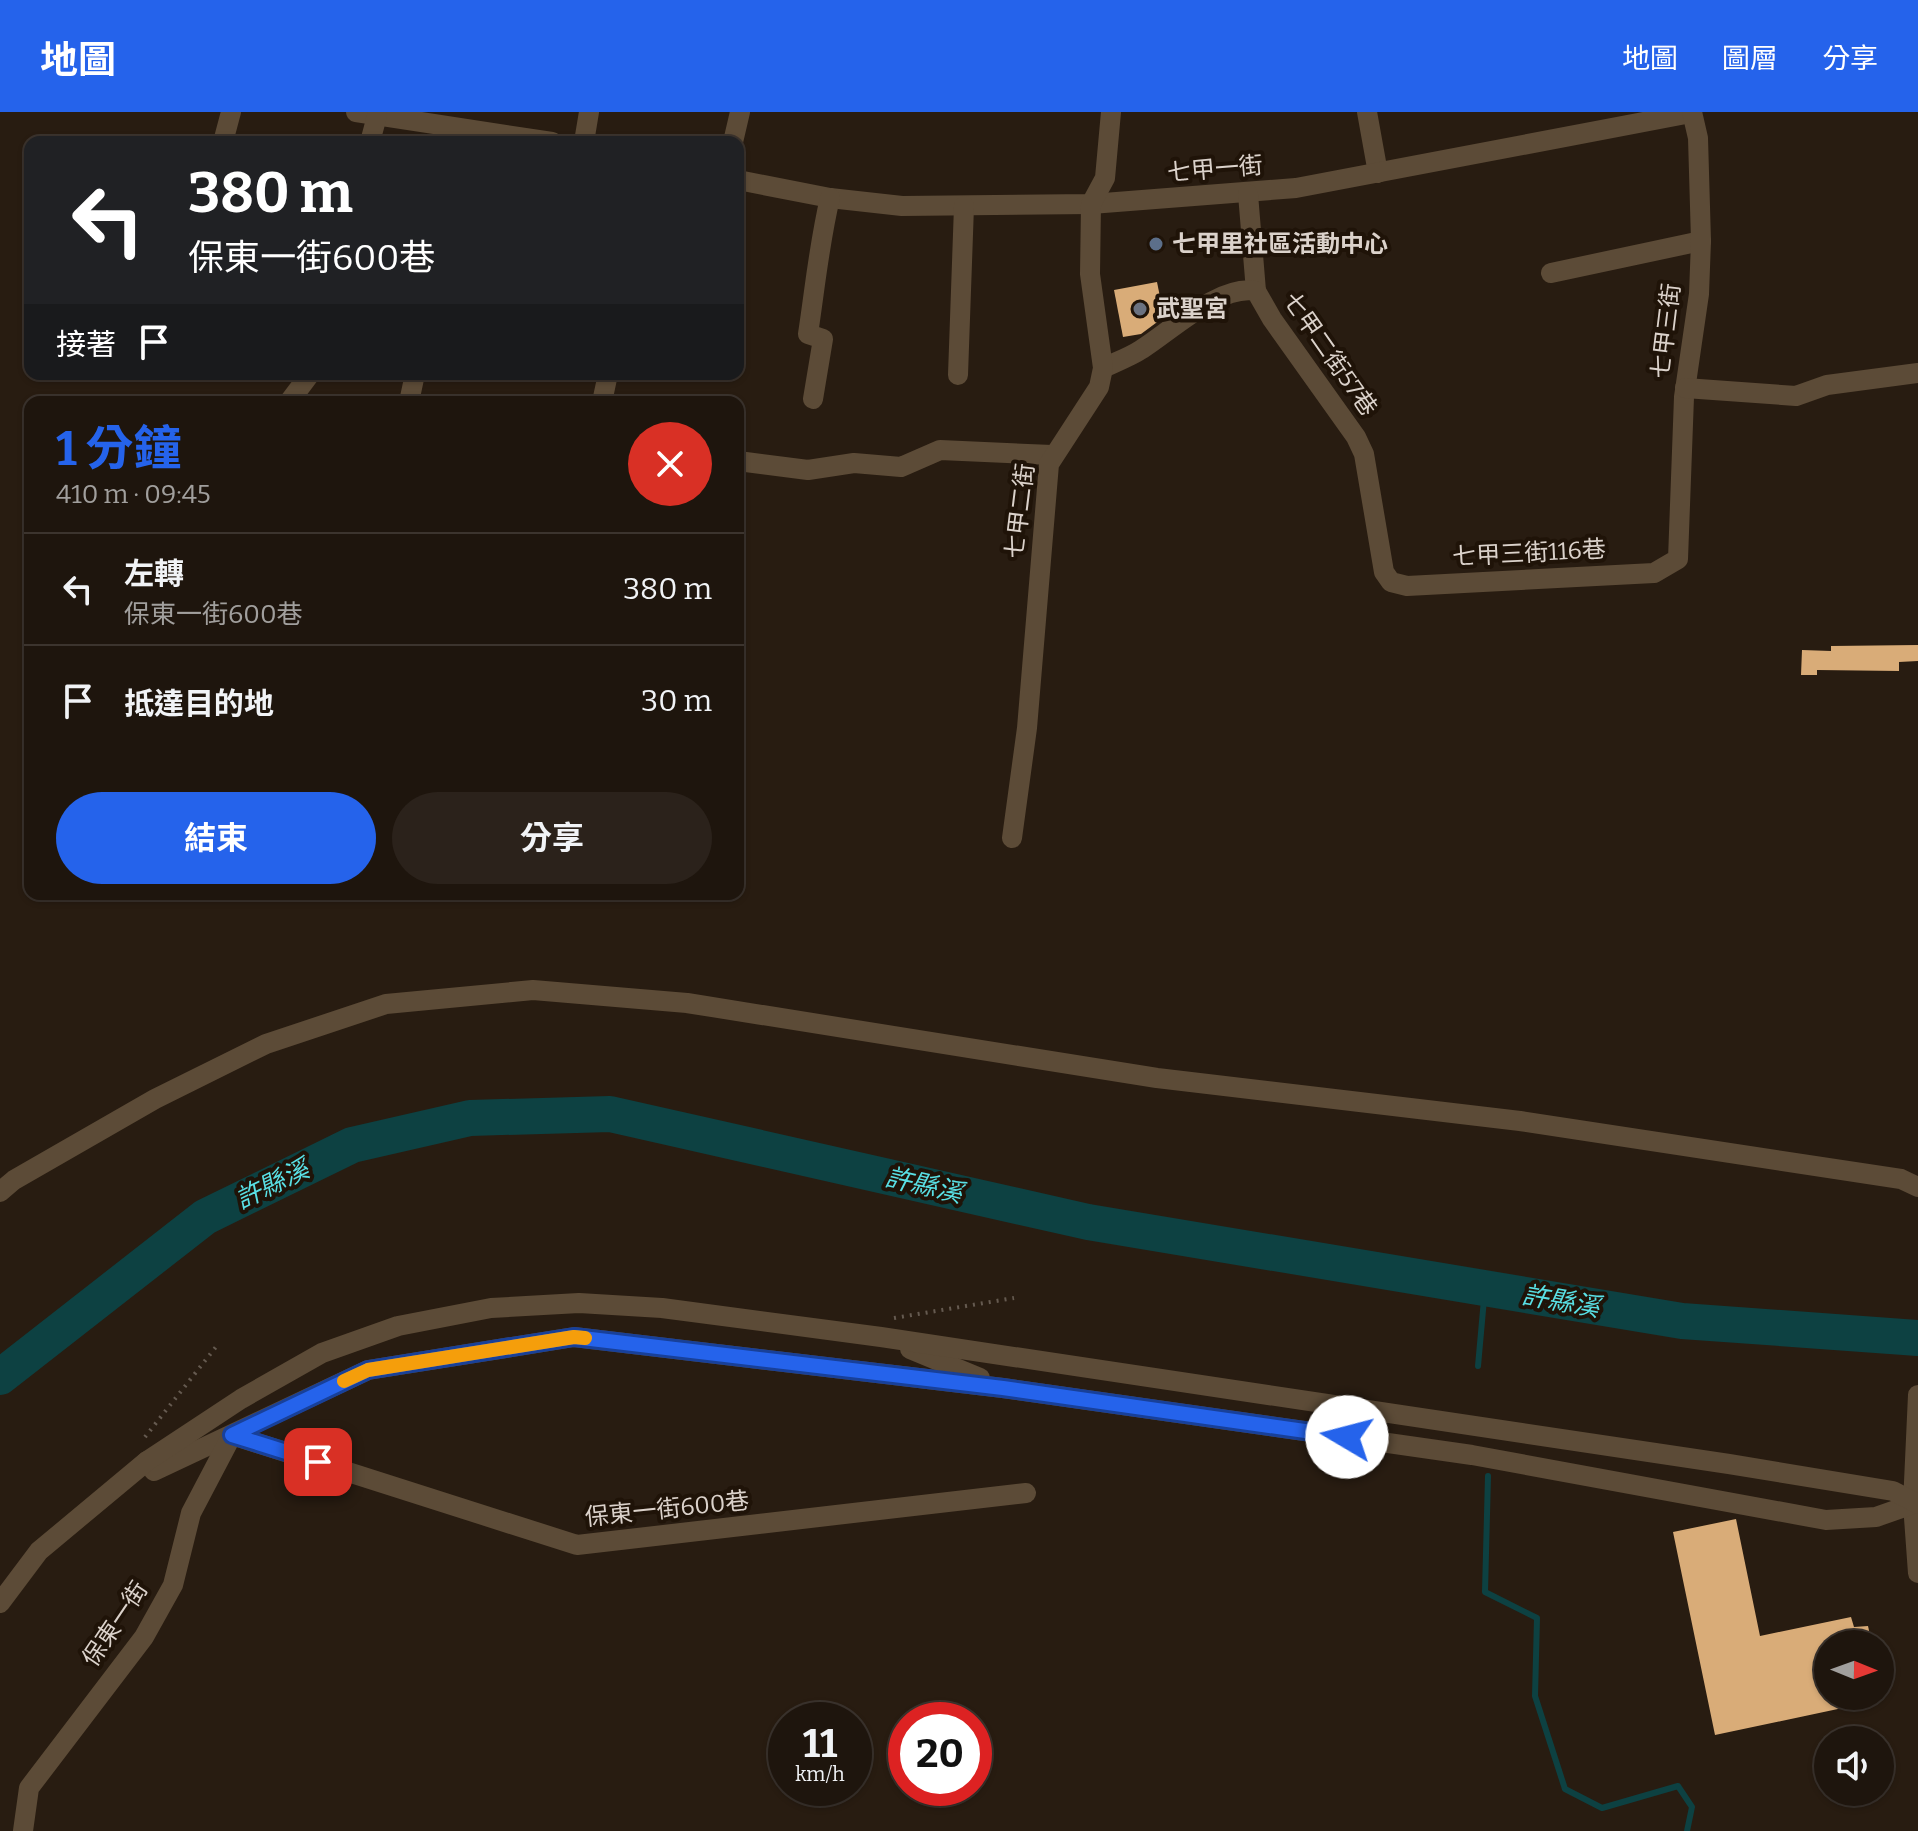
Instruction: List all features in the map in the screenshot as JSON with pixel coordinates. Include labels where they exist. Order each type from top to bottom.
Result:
[{"type":"street","points":[[225,136],[231,112]]},
{"type":"street","points":[[585,136],[589,112]]},
{"type":"street","points":[[734,136],[740,112]]},
{"type":"street","points":[[1103,368],[1090,274],[1091,204],[1105,178],[1111,112]]},
{"type":"street","points":[[1367,112],[1378,173]]},
{"type":"street","name":"七甲一街","points":[[744,181],[830,198],[902,206],[1091,204],[1248,194],[1378,173],[1691,113]]},
{"type":"street","name":"七甲三街","points":[[1678,559],[1685,388],[1699,294],[1701,241],[1698,138],[1691,113]]},
{"type":"street","points":[[369,136],[366,114],[469,135]]},
{"type":"street","points":[[1248,194],[1256,291]]},
{"type":"street","points":[[813,399],[823,339],[808,334],[818,274],[816,259],[830,198]]},
{"type":"street","points":[[958,375],[964,206]]},
{"type":"street","points":[[1551,273],[1701,241]]},
{"type":"street","name":"七甲二街57巷","points":[[1103,368],[1139,351],[1199,309],[1243,288],[1256,291],[1272,319],[1356,437],[1364,454],[1384,572]]},
{"type":"street","name":"七甲二街","points":[[1012,838],[1027,728],[1040,554],[1052,455],[1099,387],[1103,368]]},
{"type":"street","points":[[1685,388],[1796,396],[1827,385],[1918,373]]},
{"type":"street","points":[[744,462],[808,470],[854,463],[901,467],[940,450],[1052,455]]},
{"type":"street","name":"七甲三街116巷","points":[[1384,572],[1391,582],[1407,586],[1654,573],[1678,559]]},
{"type":"street","points":[[0,1192],[14,1180],[155,1099],[266,1044],[386,1004],[533,990],[687,1003],[1157,1078],[1520,1121],[1901,1179],[1918,1187]]},
{"type":"street","points":[[0,1603],[39,1551],[147,1461],[241,1399],[322,1353],[398,1326],[491,1308],[579,1303],[662,1308],[881,1337],[1729,1464],[1893,1491],[1915,1504]]},
{"type":"street","points":[[147,1461],[154,1471],[368,1370],[574,1337],[1003,1388],[1472,1455],[1826,1520],[1876,1517],[1915,1504]]},
{"type":"street","points":[[881,1337],[1003,1388]]},
{"type":"street","points":[[1918,1395],[1914,1477],[1918,1573]]},
{"type":"street","name":"保東一街600巷","points":[[232,1435],[577,1545],[1026,1493]]},
{"type":"street","name":"保東一街","points":[[23,1831],[29,1788],[144,1637],[173,1585],[191,1513],[232,1435]]},
{"type":"path","points":[[881,1337],[883,1320],[1014,1298]]},
{"type":"path","points":[[147,1461],[140,1443],[219,1343]]},
{"type":"building","name":"武聖宮","points":[[1157,282],[1164,317],[1141,334],[1123,337],[1114,290]]},
{"type":"building","points":[[1918,645],[1918,661],[1899,662],[1899,671],[1817,670],[1817,675],[1801,675],[1802,650],[1831,651],[1831,646]]},
{"type":"building","points":[[1736,1519],[1760,1636],[1851,1617],[1854,1627],[1868,1626],[1869,1630],[1814,1630],[1814,1710],[1833,1710],[1715,1735],[1673,1532]]},
{"type":"waterway","name":"許縣溪","points":[[0,1377],[205,1217],[352,1145],[470,1118],[610,1114],[1088,1222],[1682,1321],[1918,1338]]},
{"type":"waterway","points":[[1478,1366],[1485,1288]]},
{"type":"waterway","points":[[1488,1476],[1485,1592],[1537,1618],[1535,1696],[1565,1789],[1602,1808],[1678,1786],[1692,1807],[1687,1831]]},
{"type":"slow traffic","points":[[344,1381],[368,1370],[574,1337],[585,1338]]},
{"type":"place","name":"七甲里社區活動中心","points":[[1156,244]]},
{"type":"place","name":"武聖宮","points":[[1140,309]]},
{"type":"route","points":[[318,1462],[232,1435],[368,1370],[574,1337],[1003,1388],[1347,1437]]}]
